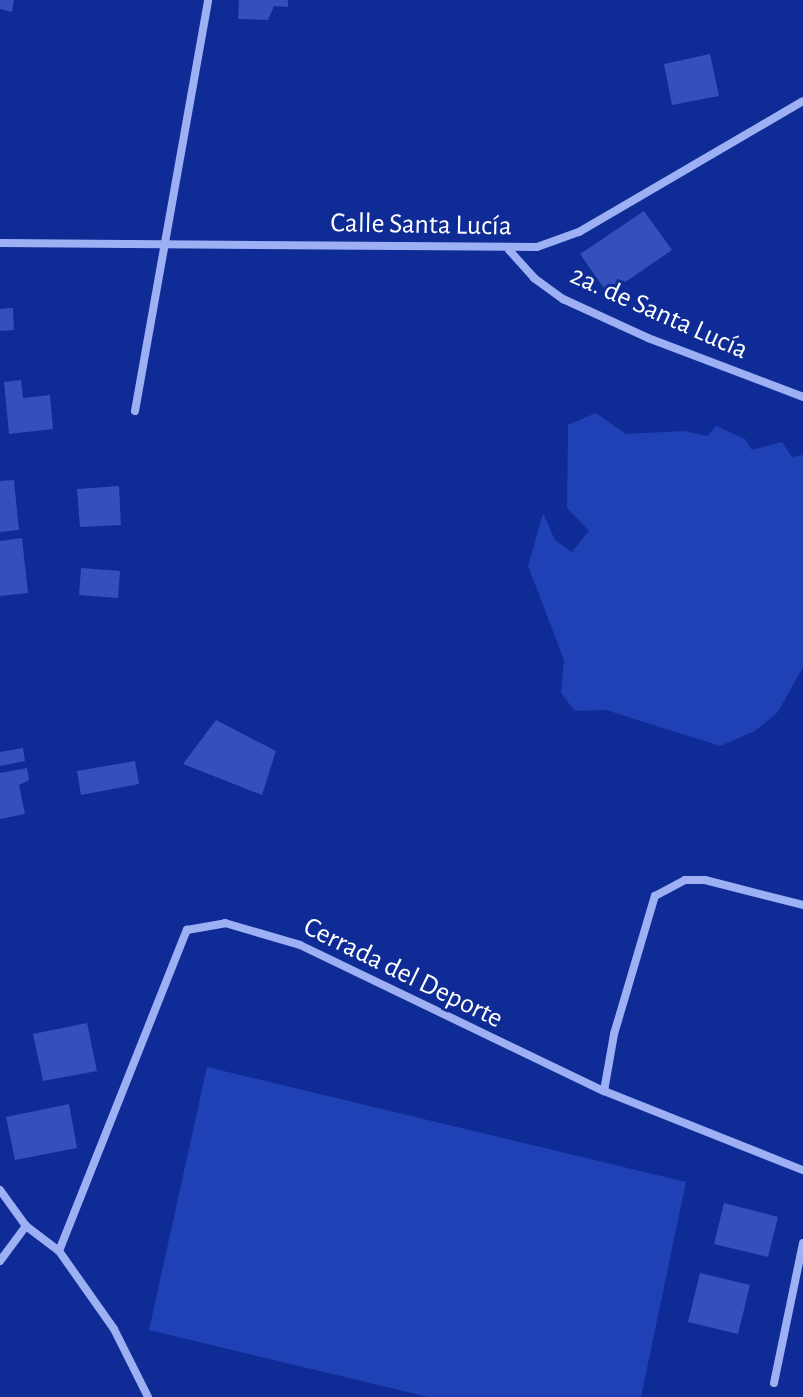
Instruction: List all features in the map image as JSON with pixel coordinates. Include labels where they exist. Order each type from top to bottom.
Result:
[{"type":"street","points":[[135,411],[168,243],[208,0]]},
{"type":"street","name":"Calle Santa Lucía","points":[[0,243],[509,250],[579,232],[803,101]]},
{"type":"street","name":"2a. de Santa Lucía","points":[[509,250],[534,278],[563,299],[648,338],[803,397]]},
{"type":"street","points":[[604,1091],[614,1034],[655,896],[685,880],[705,880],[803,905]]},
{"type":"street","name":"Cerrada del Deporte","points":[[59,1251],[187,930],[202,923],[225,923],[300,945],[604,1091],[803,1170]]},
{"type":"street","points":[[0,1190],[26,1226],[59,1251],[114,1329],[148,1397]]},
{"type":"street","points":[[0,1261],[26,1226]]},
{"type":"street","points":[[774,1383],[803,1243]]},
{"type":"shaded area","points":[[596,413],[626,434],[684,431],[708,436],[716,426],[745,439],[752,450],[782,442],[792,457],[803,455],[803,667],[778,712],[755,731],[720,746],[606,710],[575,711],[561,693],[564,660],[528,566],[543,513],[555,540],[572,552],[589,531],[567,508],[568,425]]},
{"type":"shaded area","points":[[207,1067],[686,1182],[641,1397],[428,1397],[149,1330]]},
{"type":"building","points":[[0,0],[14,0],[12,12],[0,9]]},
{"type":"building","points":[[239,0],[288,0],[288,7],[274,6],[268,20],[238,19]]},
{"type":"building","points":[[710,54],[719,96],[672,105],[664,64]]},
{"type":"building","points":[[644,211],[672,250],[608,294],[580,254]]},
{"type":"building","points":[[13,308],[14,330],[0,331],[0,309]]},
{"type":"building","points":[[21,380],[23,398],[50,395],[53,429],[9,434],[4,382]]},
{"type":"building","points":[[14,480],[19,530],[0,532],[0,481]]},
{"type":"building","points":[[119,486],[121,525],[80,527],[77,489]]},
{"type":"building","points":[[22,538],[28,593],[0,596],[0,541]]},
{"type":"building","points":[[81,568],[120,571],[118,598],[79,595]]},
{"type":"building","points":[[216,720],[276,751],[262,795],[183,764]]},
{"type":"building","points":[[23,748],[25,761],[0,766],[0,752]]},
{"type":"building","points":[[135,761],[139,784],[81,795],[77,771]]},
{"type":"building","points":[[27,768],[29,780],[19,785],[25,814],[0,819],[0,773]]},
{"type":"building","points":[[87,1023],[97,1071],[43,1081],[33,1034]]},
{"type":"building","points":[[69,1104],[77,1148],[15,1160],[6,1117]]},
{"type":"building","points":[[724,1203],[778,1217],[768,1257],[714,1244]]},
{"type":"building","points":[[700,1273],[750,1285],[738,1334],[688,1322]]}]
